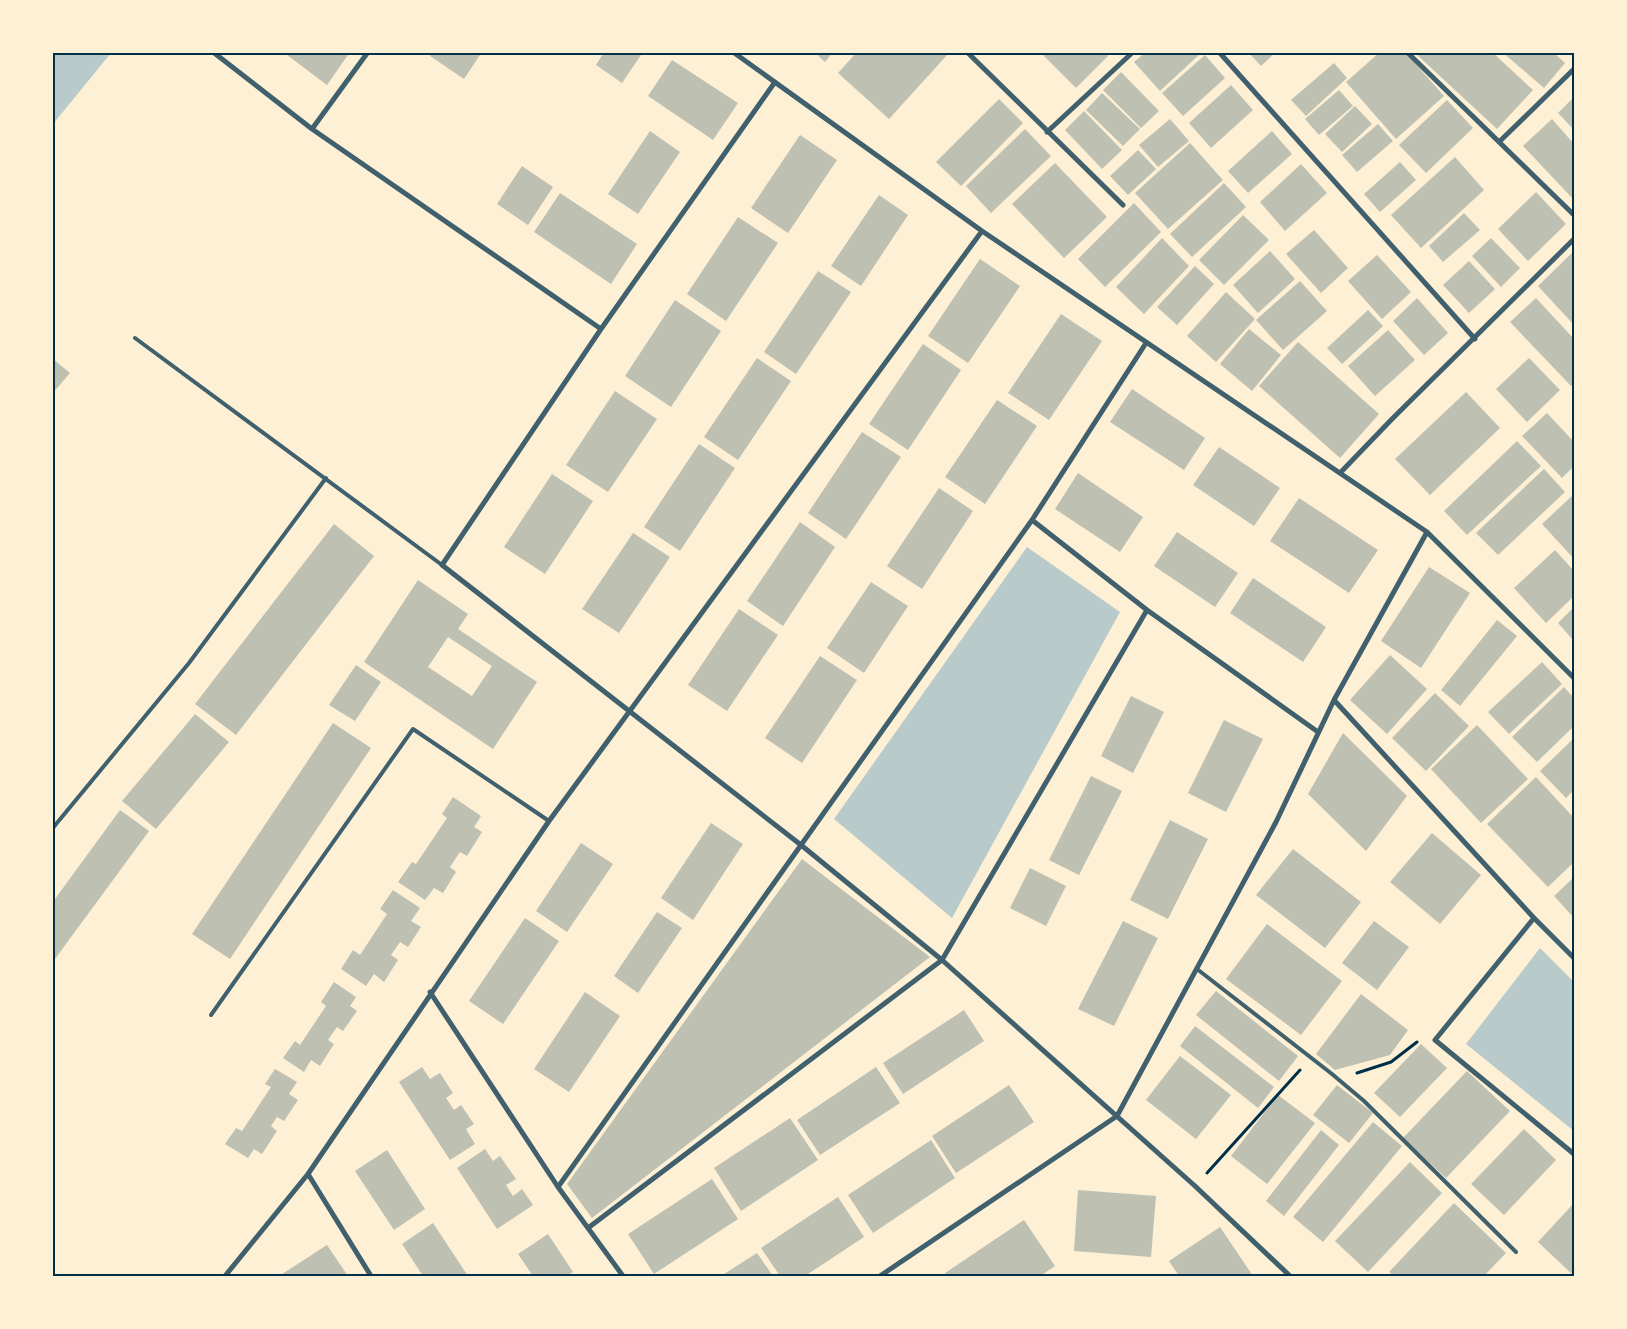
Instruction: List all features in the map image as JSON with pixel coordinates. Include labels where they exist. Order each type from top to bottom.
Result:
[{"type":"street","points":[[213,52],[312,129],[601,329]]},
{"type":"street","points":[[312,129],[368,52]]},
{"type":"street","points":[[733,52],[982,231],[1427,532],[1574,678]]},
{"type":"street","points":[[967,52],[1123,205]]},
{"type":"street","points":[[1047,132],[1133,52]]},
{"type":"street","points":[[1219,52],[1475,339]]},
{"type":"street","points":[[1409,54],[1574,215]]},
{"type":"street","points":[[1499,142],[1574,69]]},
{"type":"street","points":[[775,82],[601,329],[442,565],[800,845],[942,960],[1195,1186],[1290,1276]]},
{"type":"street","points":[[224,1276],[308,1174],[430,992],[549,821],[982,231]]},
{"type":"street","points":[[1340,473],[1574,239]]},
{"type":"street","points":[[558,1187],[1032,520],[1146,343]]},
{"type":"street","points":[[1032,520],[1147,610],[1318,732]]},
{"type":"street","points":[[880,1276],[1117,1116],[1276,822],[1334,700],[1427,532]]},
{"type":"street","points":[[588,1228],[942,960],[1147,610]]},
{"type":"street","points":[[1334,700],[1534,918],[1574,958]]},
{"type":"street","points":[[1534,918],[1435,1040],[1574,1154]]},
{"type":"street","points":[[430,992],[558,1187],[622,1276]]},
{"type":"street","points":[[308,1174],[371,1276]]},
{"type":"lane","points":[[135,338],[442,565]]},
{"type":"lane","points":[[52,829],[189,663],[326,478]]},
{"type":"lane","points":[[211,1015],[412,729],[549,821]]},
{"type":"lane","points":[[1197,969],[1338,1078],[1364,1101],[1516,1252]]},
{"type":"path","points":[[1338,1078],[1391,1062],[1420,1040]]},
{"type":"path","points":[[1195,1186],[1304,1066]]},
{"type":"shaded area","points":[[52,53],[111,53],[53,124]]},
{"type":"shaded area","points":[[1027,547],[1120,612],[952,918],[834,819]]},
{"type":"shaded area","points":[[1540,948],[1574,982],[1574,1131],[1466,1044]]},
{"type":"building","points":[[283,52],[350,52],[327,85]]},
{"type":"building","points":[[432,52],[482,52],[464,79],[430,56]]},
{"type":"building","points":[[604,52],[643,52],[622,83],[596,65]]},
{"type":"building","points":[[814,52],[833,52],[825,62]]},
{"type":"building","points":[[857,52],[947,52],[948,54],[889,119],[838,73]]},
{"type":"building","points":[[1040,52],[1105,52],[1108,56],[1076,88]]},
{"type":"building","points":[[1146,52],[1202,52],[1160,91],[1134,62]]},
{"type":"building","points":[[1248,52],[1276,52],[1261,66]]},
{"type":"building","points":[[1380,52],[1405,52],[1444,96],[1396,139],[1346,82]]},
{"type":"building","points":[[1414,52],[1492,52],[1533,90],[1497,129]]},
{"type":"building","points":[[1502,52],[1553,52],[1565,63],[1544,88]]},
{"type":"building","points":[[1205,55],[1225,78],[1183,116],[1162,93]]},
{"type":"building","points":[[672,60],[738,103],[713,140],[648,96]]},
{"type":"building","points":[[1334,63],[1347,78],[1306,116],[1291,100]]},
{"type":"building","points":[[1121,72],[1159,111],[1141,128],[1103,90]]},
{"type":"building","points":[[1231,85],[1253,110],[1211,148],[1189,123]]},
{"type":"building","points":[[1339,90],[1353,106],[1319,135],[1305,119]]},
{"type":"building","points":[[1102,93],[1140,129],[1123,146],[1086,110]]},
{"type":"building","points":[[1574,97],[1574,130],[1558,113]]},
{"type":"building","points":[[999,99],[1023,123],[961,186],[936,162]]},
{"type":"building","points":[[1447,100],[1473,128],[1426,173],[1399,145]]},
{"type":"building","points":[[1355,106],[1372,124],[1342,152],[1325,134]]},
{"type":"building","points":[[1084,111],[1122,150],[1102,169],[1065,130]]},
{"type":"building","points":[[1170,119],[1189,141],[1158,167],[1139,145]]},
{"type":"building","points":[[1552,119],[1574,144],[1574,200],[1523,146]]},
{"type":"building","points":[[1378,124],[1393,141],[1357,172],[1342,155]]},
{"type":"building","points":[[1025,129],[1051,156],[991,213],[966,186]]},
{"type":"building","points":[[650,131],[680,152],[638,214],[608,194]]},
{"type":"building","points":[[1272,131],[1292,154],[1248,193],[1228,171]]},
{"type":"building","points":[[800,135],[837,160],[788,233],[751,208]]},
{"type":"building","points":[[1190,143],[1223,180],[1168,229],[1135,193]]},
{"type":"building","points":[[1138,150],[1156,169],[1128,195],[1110,176]]},
{"type":"building","points":[[1455,157],[1484,190],[1421,248],[1391,215]]},
{"type":"building","points":[[1400,162],[1416,180],[1380,212],[1364,194]]},
{"type":"building","points":[[1055,163],[1107,217],[1064,258],[1012,204]]},
{"type":"building","points":[[1301,164],[1327,193],[1285,231],[1260,202]]},
{"type":"building","points":[[522,166],[553,187],[528,225],[497,204]]},
{"type":"building","points":[[1224,183],[1246,207],[1192,257],[1170,234]]},
{"type":"building","points":[[1536,192],[1566,224],[1528,261],[1498,229]]},
{"type":"building","points":[[560,193],[637,244],[611,284],[534,232]]},
{"type":"building","points":[[879,195],[908,215],[861,286],[831,266]]},
{"type":"building","points":[[1134,203],[1161,232],[1105,287],[1078,259]]},
{"type":"building","points":[[1464,213],[1480,230],[1443,262],[1429,246]]},
{"type":"building","points":[[1243,215],[1269,240],[1224,285],[1199,260]]},
{"type":"building","points":[[738,217],[778,243],[726,321],[687,294]]},
{"type":"building","points":[[1314,230],[1348,268],[1321,293],[1286,254]]},
{"type":"building","points":[[1162,238],[1189,266],[1144,314],[1116,287]]},
{"type":"building","points":[[1491,238],[1520,268],[1501,287],[1472,256]]},
{"type":"building","points":[[1270,251],[1295,279],[1258,313],[1233,285]]},
{"type":"building","points":[[1574,251],[1574,325],[1538,286]]},
{"type":"building","points":[[1377,255],[1411,292],[1382,319],[1348,281]]},
{"type":"building","points":[[980,259],[1020,286],[968,363],[928,336]]},
{"type":"building","points":[[1469,261],[1495,289],[1469,313],[1443,285]]},
{"type":"building","points":[[1195,266],[1214,284],[1177,325],[1157,307]]},
{"type":"building","points":[[818,271],[851,292],[796,374],[764,352]]},
{"type":"building","points":[[1300,281],[1327,311],[1283,350],[1256,320]]},
{"type":"building","points":[[1226,292],[1255,319],[1216,362],[1187,336]]},
{"type":"building","points":[[1417,298],[1448,333],[1424,355],[1393,321]]},
{"type":"building","points":[[1536,298],[1574,339],[1574,383],[1571,386],[1510,322]]},
{"type":"building","points":[[675,300],[721,331],[671,407],[625,376]]},
{"type":"building","points":[[1368,310],[1383,326],[1342,364],[1327,348]]},
{"type":"building","points":[[1061,314],[1102,341],[1049,420],[1008,393]]},
{"type":"building","points":[[1249,329],[1281,355],[1252,391],[1220,364]]},
{"type":"building","points":[[1388,330],[1415,360],[1375,396],[1348,366]]},
{"type":"building","points":[[1298,342],[1379,414],[1340,458],[1259,386]]},
{"type":"building","points":[[923,344],[961,370],[908,450],[869,424]]},
{"type":"building","points":[[52,358],[70,373],[52,394]]},
{"type":"building","points":[[757,358],[791,381],[738,460],[704,437]]},
{"type":"building","points":[[1529,358],[1560,390],[1527,422],[1496,389]]},
{"type":"building","points":[[1132,389],[1205,438],[1184,470],[1110,422]]},
{"type":"building","points":[[615,391],[657,419],[608,492],[566,465]]},
{"type":"building","points":[[1466,392],[1500,428],[1430,495],[1395,459]]},
{"type":"building","points":[[997,400],[1037,426],[985,504],[945,477]]},
{"type":"building","points":[[1547,413],[1574,442],[1574,466],[1562,478],[1522,436]]},
{"type":"building","points":[[862,432],[901,457],[846,539],[808,513]]},
{"type":"building","points":[[1517,441],[1541,466],[1467,535],[1444,511]]},
{"type":"building","points":[[699,444],[735,468],[680,551],[644,527]]},
{"type":"building","points":[[1219,447],[1280,488],[1254,526],[1193,485]]},
{"type":"building","points":[[1544,469],[1565,492],[1498,555],[1476,533]]},
{"type":"building","points":[[1078,473],[1143,517],[1120,552],[1055,509]]},
{"type":"building","points":[[552,474],[593,501],[545,574],[504,547]]},
{"type":"building","points":[[939,488],[973,511],[922,589],[887,566]]},
{"type":"building","points":[[1574,494],[1574,559],[1542,524]]},
{"type":"building","points":[[1299,498],[1378,550],[1349,593],[1270,541]]},
{"type":"building","points":[[800,522],[835,547],[783,626],[747,601]]},
{"type":"building","points":[[334,524],[374,556],[236,735],[195,704]]},
{"type":"building","points":[[1177,532],[1238,573],[1215,607],[1154,566]]},
{"type":"building","points":[[633,533],[670,557],[619,633],[582,609]]},
{"type":"building","points":[[1555,550],[1574,571],[1574,596],[1546,623],[1514,588]]},
{"type":"building","points":[[1429,567],[1470,593],[1421,668],[1381,641]]},
{"type":"building","points":[[1253,578],[1326,627],[1303,662],[1230,613]]},
{"type":"building","points":[[418,580],[468,614],[458,629],[537,682],[493,749],[364,662]],"holes":[[[448,637],[492,666],[472,696],[428,667]]]},
{"type":"building","points":[[871,582],[908,606],[864,673],[827,648]]},
{"type":"building","points":[[1574,607],[1574,641],[1558,623]]},
{"type":"building","points":[[739,609],[778,635],[727,711],[688,685]]},
{"type":"building","points":[[1497,620],[1517,636],[1460,706],[1441,690]]},
{"type":"building","points":[[1390,655],[1427,689],[1387,734],[1350,700]]},
{"type":"building","points":[[820,656],[857,680],[802,763],[765,738]]},
{"type":"building","points":[[1542,662],[1562,684],[1509,734],[1488,712]]},
{"type":"building","points":[[356,665],[381,682],[355,721],[329,705]]},
{"type":"building","points":[[1564,687],[1574,698],[1574,726],[1537,762],[1512,737]]},
{"type":"building","points":[[1435,693],[1469,726],[1426,771],[1392,738]]},
{"type":"building","points":[[1131,696],[1164,712],[1133,773],[1101,756]]},
{"type":"building","points":[[195,714],[229,742],[156,829],[122,801]]},
{"type":"building","points":[[1224,720],[1263,739],[1226,812],[1188,793]]},
{"type":"building","points":[[333,723],[371,748],[230,959],[192,934]]},
{"type":"building","points":[[1477,725],[1528,779],[1481,823],[1431,769]]},
{"type":"building","points":[[1343,733],[1407,796],[1366,851],[1308,794]]},
{"type":"building","points":[[1574,738],[1574,790],[1566,798],[1540,771]]},
{"type":"building","points":[[1091,776],[1122,791],[1079,875],[1049,860]]},
{"type":"building","points":[[1536,777],[1574,818],[1574,862],[1548,887],[1487,824]]},
{"type":"building","points":[[453,797],[481,816],[474,827],[482,832],[467,856],[460,852],[450,867],[456,872],[443,893],[434,888],[425,900],[398,882],[412,862],[416,864],[447,818],[442,814]]},
{"type":"building","points":[[120,810],[149,831],[52,963],[52,903]]},
{"type":"building","points":[[1170,820],[1208,839],[1168,919],[1130,900]]},
{"type":"building","points":[[711,823],[743,844],[693,920],[661,898]]},
{"type":"building","points":[[1432,833],[1481,875],[1440,924],[1390,882]]},
{"type":"building","points":[[581,843],[613,864],[567,932],[536,911]]},
{"type":"building","points":[[1293,849],[1361,902],[1325,948],[1256,895]]},
{"type":"building","points":[[802,859],[930,957],[592,1218],[567,1184]]},
{"type":"building","points":[[1030,868],[1066,886],[1046,926],[1010,908]]},
{"type":"building","points":[[1574,877],[1574,918],[1554,896]]},
{"type":"building","points":[[393,890],[420,908],[411,921],[421,927],[408,947],[400,942],[391,955],[398,960],[384,982],[374,974],[366,986],[341,969],[353,950],[360,955],[387,914],[380,909]]},
{"type":"building","points":[[657,912],[682,928],[638,993],[614,976]]},
{"type":"building","points":[[525,918],[559,941],[503,1024],[469,1001]]},
{"type":"building","points":[[1123,921],[1158,938],[1114,1026],[1078,1009]]},
{"type":"building","points":[[1374,921],[1409,947],[1377,990],[1342,963]]},
{"type":"building","points":[[1267,924],[1342,981],[1301,1035],[1226,979]]},
{"type":"building","points":[[334,982],[356,997],[350,1006],[357,1011],[343,1031],[337,1027],[328,1040],[334,1044],[320,1066],[311,1060],[304,1072],[283,1058],[295,1041],[300,1045],[326,1006],[321,1002]]},
{"type":"building","points":[[1216,991],[1298,1056],[1279,1081],[1196,1015]]},
{"type":"building","points":[[585,992],[620,1016],[569,1092],[534,1069]]},
{"type":"building","points":[[1361,994],[1408,1030],[1390,1055],[1335,1070],[1316,1054]]},
{"type":"building","points":[[964,1010],[984,1041],[903,1094],[883,1063]]},
{"type":"building","points":[[1195,1026],[1274,1087],[1258,1108],[1180,1046]]},
{"type":"building","points":[[1421,1044],[1447,1068],[1400,1117],[1374,1093]]},
{"type":"building","points":[[1180,1056],[1231,1095],[1196,1139],[1146,1100]]},
{"type":"building","points":[[422,1067],[430,1079],[440,1073],[453,1093],[446,1098],[454,1110],[461,1105],[474,1124],[466,1129],[475,1144],[450,1160],[399,1082]]},
{"type":"building","points":[[876,1067],[900,1103],[820,1155],[797,1120]]},
{"type":"building","points":[[275,1069],[297,1082],[289,1094],[298,1100],[284,1121],[277,1117],[271,1126],[277,1131],[262,1154],[254,1149],[248,1158],[225,1144],[236,1128],[242,1131],[271,1087],[265,1084]]},
{"type":"building","points":[[1467,1071],[1510,1111],[1446,1178],[1403,1138]]},
{"type":"building","points":[[1009,1085],[1034,1122],[956,1173],[932,1136]]},
{"type":"building","points":[[1337,1085],[1373,1113],[1349,1143],[1313,1115]]},
{"type":"building","points":[[1278,1095],[1315,1123],[1267,1184],[1231,1156]]},
{"type":"building","points":[[790,1118],[818,1160],[741,1211],[714,1168]]},
{"type":"building","points":[[1373,1122],[1402,1146],[1323,1242],[1293,1217]]},
{"type":"building","points":[[1524,1129],[1556,1160],[1504,1215],[1471,1184]]},
{"type":"building","points":[[1321,1130],[1339,1145],[1284,1216],[1266,1201]]},
{"type":"building","points":[[931,1140],[955,1178],[873,1233],[848,1195]]},
{"type":"building","points":[[485,1149],[493,1161],[500,1156],[516,1179],[506,1185],[513,1196],[522,1189],[533,1205],[497,1229],[457,1168]]},
{"type":"building","points":[[387,1150],[425,1209],[394,1230],[355,1171]]},
{"type":"building","points":[[1410,1162],[1442,1193],[1368,1272],[1335,1241]]},
{"type":"building","points":[[712,1179],[738,1219],[654,1274],[628,1234]]},
{"type":"building","points":[[1078,1190],[1156,1196],[1151,1257],[1074,1251]]},
{"type":"building","points":[[838,1197],[864,1237],[805,1276],[780,1276],[761,1248]]},
{"type":"building","points":[[1454,1203],[1506,1253],[1484,1276],[1394,1276],[1389,1272]]},
{"type":"building","points":[[1574,1203],[1574,1276],[1538,1242]]},
{"type":"building","points":[[1024,1220],[1055,1266],[1040,1276],[947,1276],[945,1273]]},
{"type":"building","points":[[433,1223],[468,1276],[423,1276],[402,1244]]},
{"type":"building","points":[[1220,1227],[1253,1276],[1179,1276],[1169,1261]]},
{"type":"building","points":[[548,1234],[573,1272],[566,1276],[533,1276],[518,1254]]},
{"type":"building","points":[[327,1245],[348,1276],[279,1276]]},
{"type":"building","points":[[757,1253],[773,1276],[721,1276]]}]
